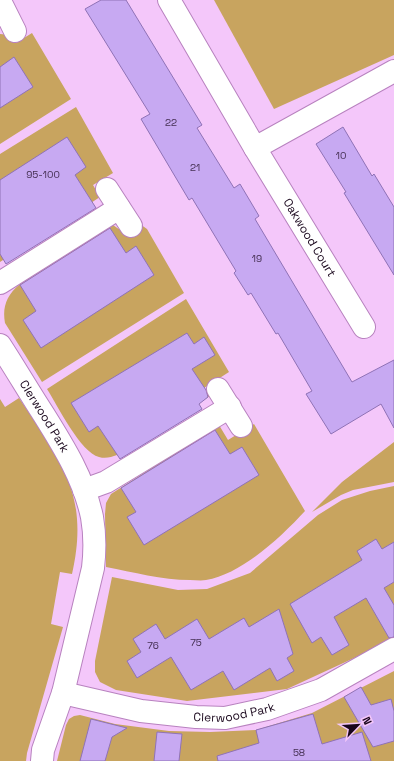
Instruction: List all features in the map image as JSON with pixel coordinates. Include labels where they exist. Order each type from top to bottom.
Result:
[{"type":"street","name":"Oakwood Court","points":[[169,0],[255,148],[364,327]]},
{"type":"street","points":[[255,148],[394,71]]},
{"type":"street","points":[[0,282],[125,217],[107,189]]},
{"type":"street","name":"Clerwood Park","points":[[0,345],[61,444],[81,480],[92,516],[94,530],[93,568],[63,693],[44,750],[42,761]]},
{"type":"street","points":[[218,389],[241,426]]},
{"type":"street","points":[[84,490],[106,482],[230,407]]},
{"type":"street","name":"Clerwood Park","points":[[63,693],[141,711],[196,717],[225,718],[267,709],[321,690],[394,650]]},
{"type":"shaded area","points":[[214,0],[394,0],[394,55],[274,109]]},
{"type":"shaded area","points":[[32,33],[71,99],[0,144],[0,34],[9,36],[16,43]]},
{"type":"shaded area","points":[[76,107],[113,173],[93,185],[100,197],[0,262],[0,154]]},
{"type":"shaded area","points":[[137,222],[147,229],[184,293],[42,382],[5,323],[4,312],[6,302],[11,293],[19,285],[113,225],[127,235]]},
{"type":"shaded area","points":[[186,299],[229,372],[204,388],[210,396],[117,455],[104,458],[92,454],[70,428],[47,389]]},
{"type":"shaded area","points":[[19,398],[48,441],[68,480],[74,500],[77,522],[77,546],[72,574],[60,572],[51,624],[63,627],[26,761],[0,761],[0,399],[5,407]]},
{"type":"shaded area","points":[[254,424],[305,511],[273,543],[247,562],[233,570],[206,580],[169,579],[106,567],[105,514],[106,503],[111,494],[219,425],[228,440]]},
{"type":"shaded area","points":[[394,442],[394,482],[353,490],[341,495],[312,512],[342,482]]},
{"type":"shaded area","points":[[394,486],[394,636],[365,653],[287,689],[187,701],[116,690],[100,682],[95,672],[95,661],[112,577],[178,590],[207,589],[250,573],[318,515],[342,500],[370,491]]},
{"type":"shaded area","points":[[394,671],[394,761],[57,761],[66,725],[69,719],[74,716],[80,715],[115,724],[169,731],[210,732],[256,730],[312,713]]},
{"type":"building","points":[[101,0],[126,0],[202,125],[197,128],[234,188],[240,184],[259,216],[255,219],[352,382],[394,360],[394,428],[381,404],[331,434],[306,394],[312,391],[278,333],[276,334],[251,293],[248,295],[234,273],[236,271],[192,198],[189,200],[141,119],[150,114],[85,9]]},
{"type":"building","points":[[14,57],[33,87],[0,108],[0,67]]},
{"type":"building","points":[[343,127],[372,176],[374,174],[394,207],[394,275],[344,193],[346,192],[316,144]]},
{"type":"building","points":[[67,137],[86,167],[75,175],[96,208],[6,264],[0,254],[0,180]]},
{"type":"building","points":[[110,228],[126,253],[136,246],[154,275],[41,348],[23,320],[36,311],[20,285]]},
{"type":"building","points":[[187,333],[194,344],[204,337],[215,355],[192,369],[206,390],[208,397],[199,404],[202,409],[120,459],[98,426],[89,432],[71,403]]},
{"type":"building","points":[[215,430],[230,454],[242,447],[259,475],[144,545],[127,517],[136,512],[121,488]]},
{"type":"building","points":[[376,539],[382,549],[394,542],[394,582],[384,588],[394,605],[394,637],[389,638],[366,598],[334,617],[349,645],[332,655],[321,637],[312,643],[290,604],[362,560],[357,551]]},
{"type":"building","points":[[279,609],[293,654],[287,658],[294,671],[277,681],[270,668],[234,690],[223,671],[191,690],[171,657],[137,678],[127,661],[141,652],[133,639],[156,624],[165,639],[197,619],[209,639],[244,618],[249,627]]},
{"type":"building","points":[[361,687],[371,705],[391,699],[394,711],[394,741],[373,747],[344,697]]},
{"type":"building","points":[[313,714],[322,744],[362,732],[371,761],[218,761],[217,756],[259,743],[256,730]]},
{"type":"building","points":[[91,719],[127,728],[112,737],[105,761],[80,761]]},
{"type":"building","points":[[157,732],[182,734],[179,761],[154,761]]}]
